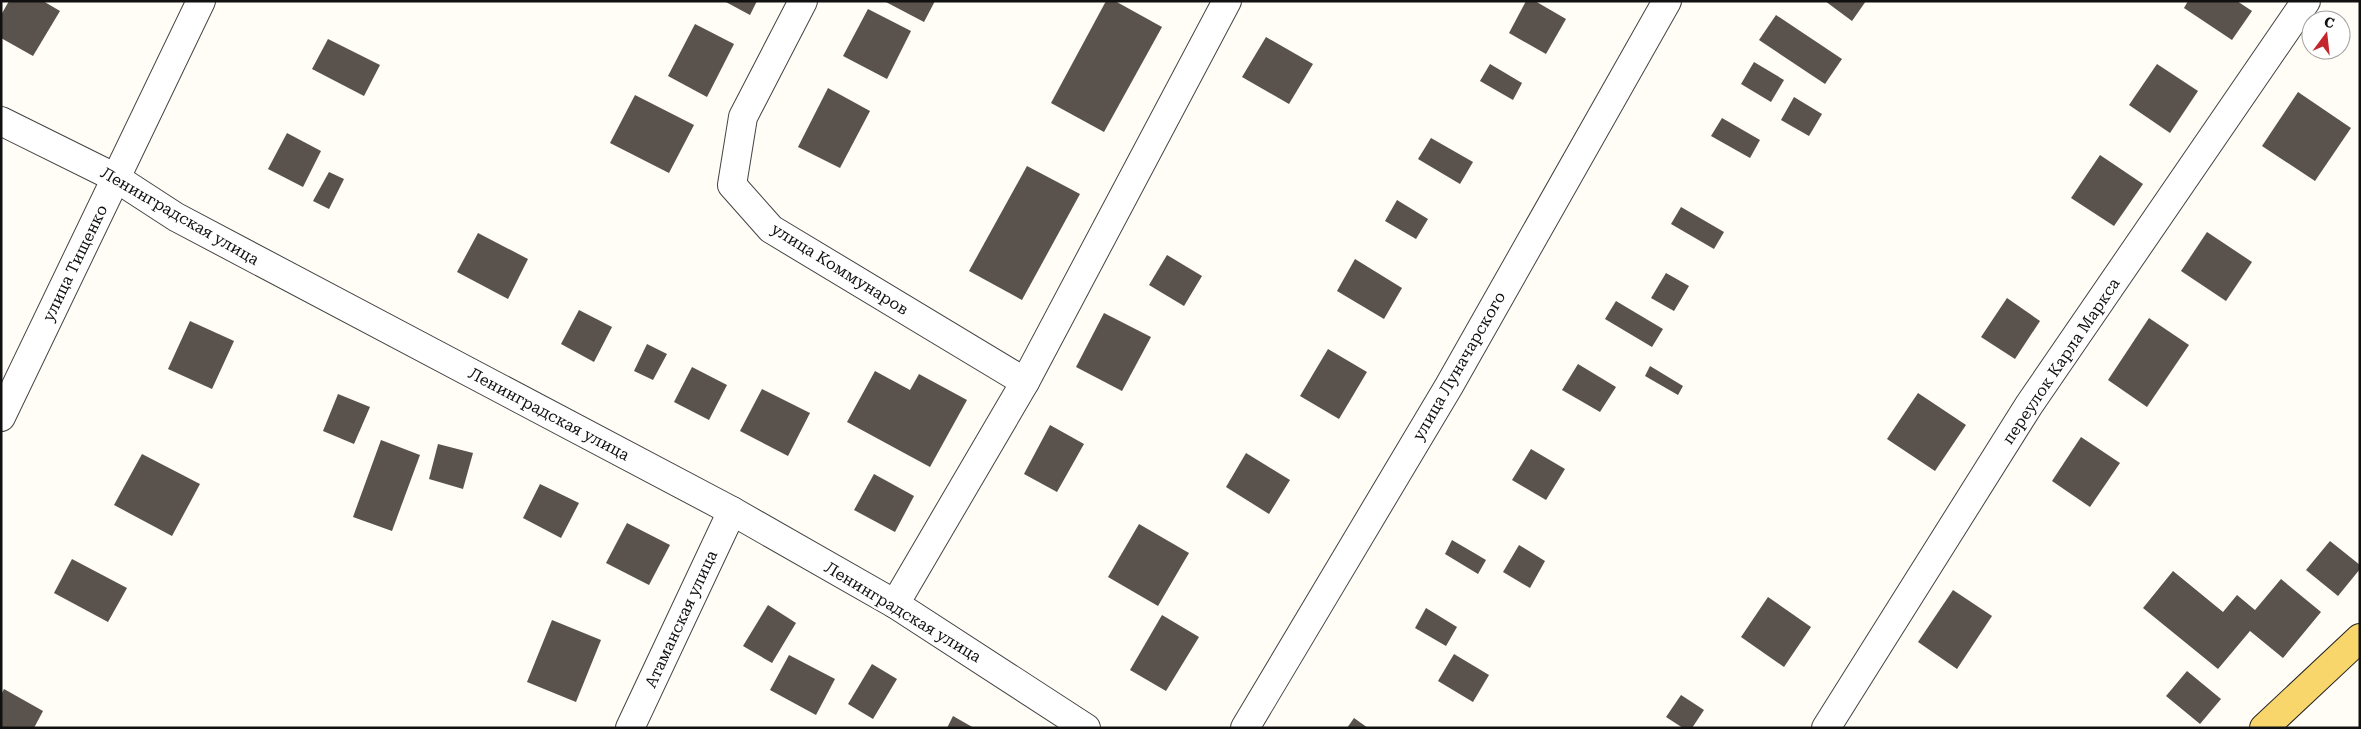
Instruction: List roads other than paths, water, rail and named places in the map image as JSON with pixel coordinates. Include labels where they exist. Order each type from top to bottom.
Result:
[{"type":"main road","points":[[2264,728],[2360,638]]},
{"type":"street","name":"улица Тищенко","points":[[1,417],[201,1]]},
{"type":"street","name":"улица Коммунаров","points":[[803,1],[742,117],[732,185],[771,229],[1026,382]]},
{"type":"street","points":[[895,604],[1026,382],[1227,1]]},
{"type":"street","name":"улица Луначарского","points":[[1245,728],[1449,386],[1667,1]]},
{"type":"street","name":"переулок Карла Маркса","points":[[1826,728],[2029,405],[2306,1]]},
{"type":"street","name":"Ленинградская улица","points":[[1,121],[116,178],[176,217],[732,511],[895,604],[1086,728]]},
{"type":"street","name":"Атаманская улица","points":[[630,728],[732,511]]}]
